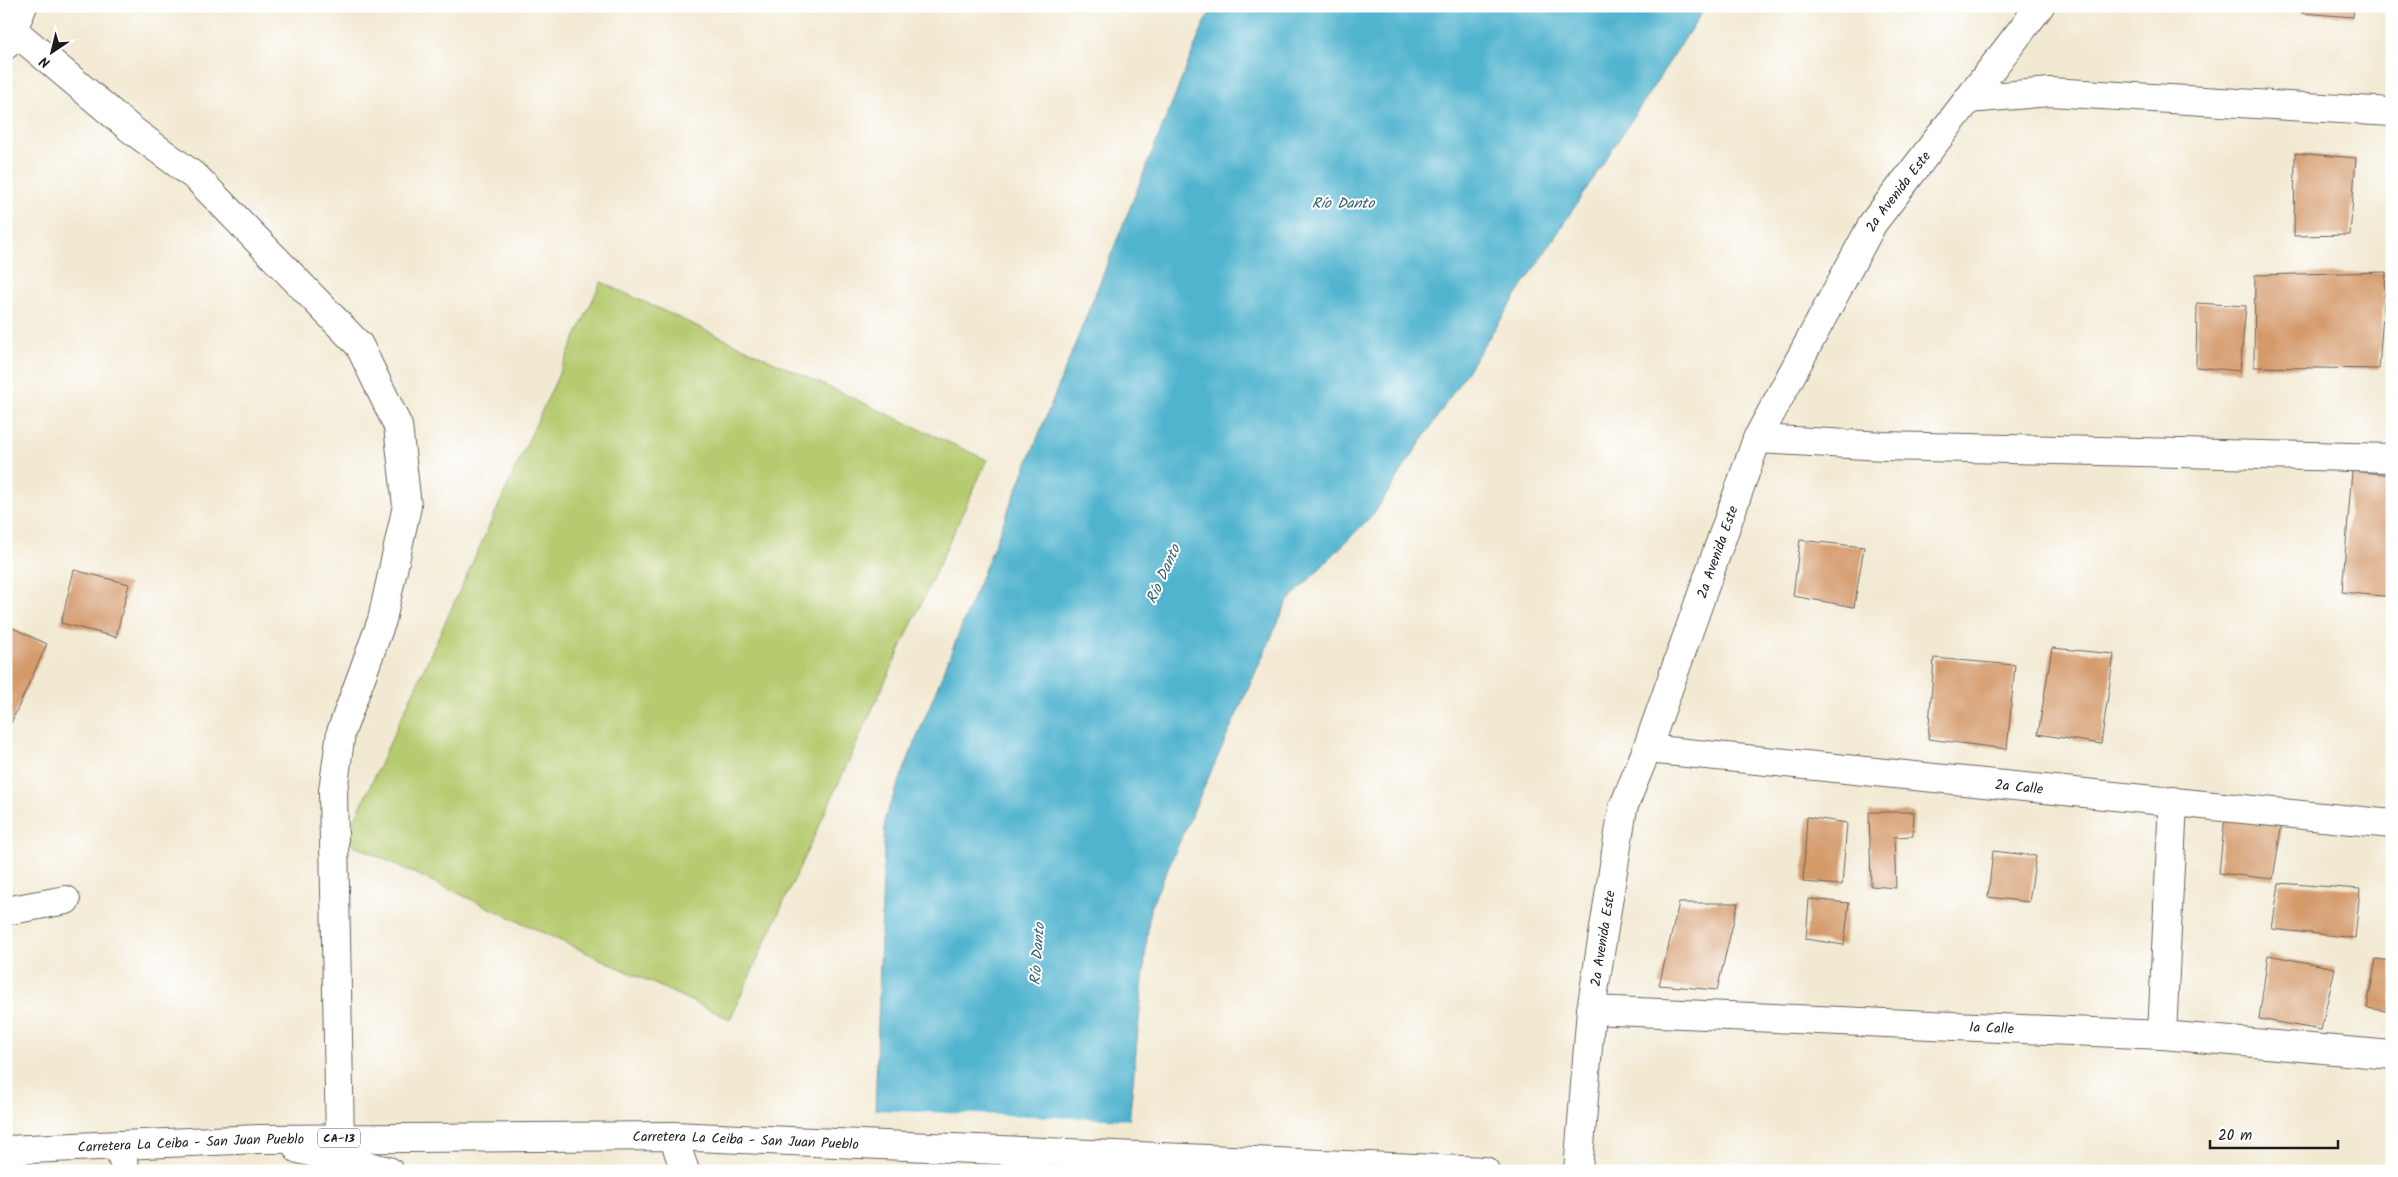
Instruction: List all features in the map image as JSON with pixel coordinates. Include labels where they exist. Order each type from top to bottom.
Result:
[{"type":"street","name":"2a Avenida Este","points":[[1578,1171],[1591,1010],[1623,808],[1647,749],[1757,439],[1873,223],[2040,6]]},
{"type":"street","points":[[14,27],[132,130],[197,178],[359,345],[398,426],[408,506],[382,620],[341,732],[333,790],[335,1155],[389,1171]]},
{"type":"street","points":[[1968,100],[2050,92],[2392,112]]},
{"type":"street","points":[[1757,439],[1884,446],[2392,458]]},
{"type":"street","name":"2a Calle","points":[[1647,749],[2392,824]]},
{"type":"street","points":[[2162,1035],[2173,801]]},
{"type":"street","points":[[6,910],[66,900]]},
{"type":"street","name":"1a Calle","points":[[1591,1010],[2162,1035],[2392,1055]]},
{"type":"street","points":[[673,1136],[685,1171]]},
{"type":"street","name":"Carretera La Ceiba - San Juan Pueblo","points":[[6,1150],[259,1139],[335,1155],[673,1136],[1485,1171]]},
{"type":"street","points":[[118,1145],[126,1171]]},
{"type":"green space","points":[[601,282],[987,460],[730,1019],[345,841]]},
{"type":"water","name":"Río Danto","points":[[1214,6],[1706,6],[1375,512],[1287,602],[1150,908],[1127,1143],[873,1171],[885,817],[1205,21]]},
{"type":"pier","points":[[873,1110],[1131,1120],[1128,1171],[871,1171]]},
{"type":"building","points":[[2302,6],[2354,6],[2353,17],[2302,13]]},
{"type":"building","points":[[2295,153],[2356,158],[2350,235],[2294,236]]},
{"type":"building","points":[[2386,272],[2379,369],[2254,367],[2255,275]]},
{"type":"building","points":[[2197,303],[2246,306],[2240,371],[2196,367]]},
{"type":"building","points":[[2352,471],[2392,475],[2392,597],[2342,592]]},
{"type":"building","points":[[1800,540],[1864,547],[1854,607],[1793,596]]},
{"type":"building","points":[[74,570],[129,584],[116,637],[61,623]]},
{"type":"building","points":[[6,625],[47,644],[11,723],[6,721]]},
{"type":"building","points":[[2052,648],[2114,654],[2101,744],[2038,734]]},
{"type":"building","points":[[1934,658],[2015,665],[2007,749],[1928,739]]},
{"type":"building","points":[[1869,812],[1914,812],[1913,836],[1894,837],[1896,888],[1871,886]]},
{"type":"building","points":[[2225,816],[2282,823],[2273,879],[2219,873]]},
{"type":"building","points":[[1807,817],[1847,823],[1842,885],[1803,882]]},
{"type":"building","points":[[1993,851],[2036,856],[2029,902],[1988,897]]},
{"type":"building","points":[[2279,883],[2360,889],[2355,938],[2272,929]]},
{"type":"building","points":[[1809,899],[1849,903],[1844,945],[1806,939]]},
{"type":"building","points":[[1679,903],[1738,903],[1717,990],[1659,985]]},
{"type":"building","points":[[2268,955],[2335,968],[2321,1030],[2259,1019]]},
{"type":"building","points":[[2376,959],[2392,961],[2392,1012],[2367,1008]]}]
